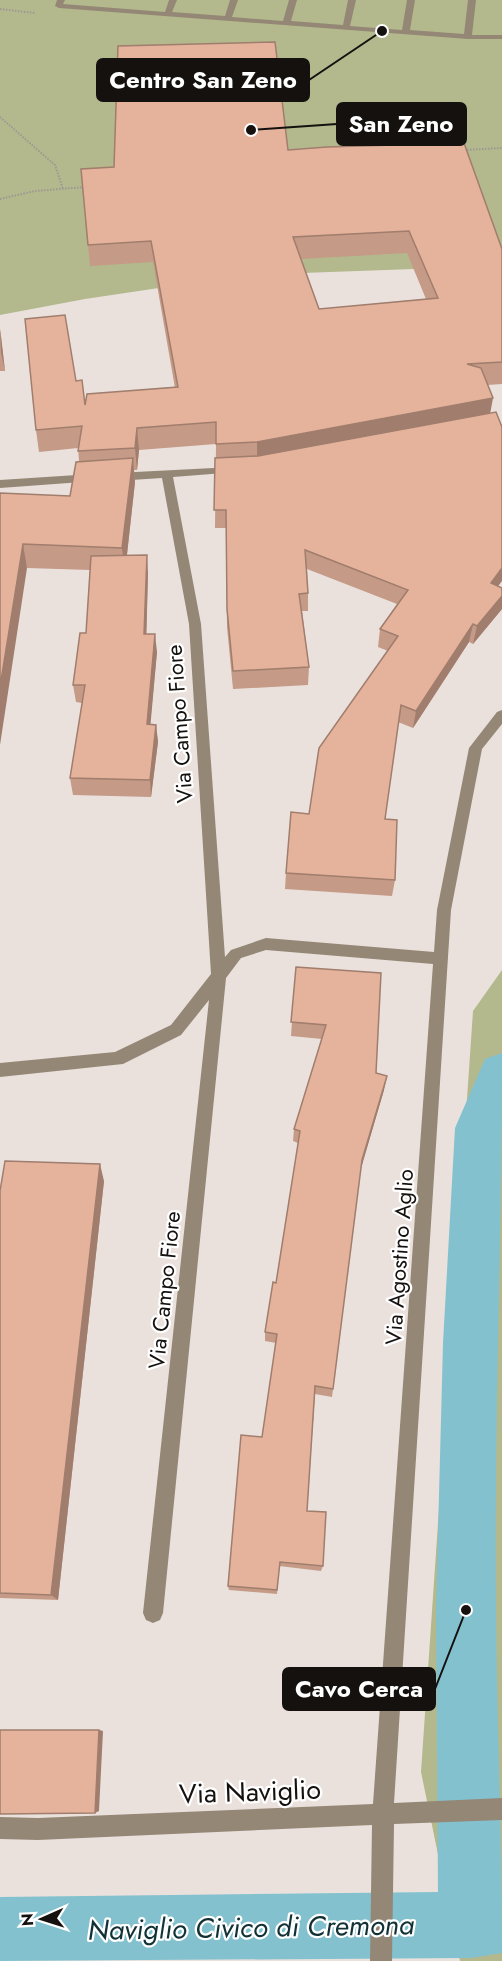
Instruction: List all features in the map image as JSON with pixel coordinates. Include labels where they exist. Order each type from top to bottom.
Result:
[{"type":"street","points":[[62,0],[58,6],[468,37],[502,37]]},
{"type":"street","points":[[112,9],[116,0]]},
{"type":"street","points":[[168,14],[173,0]]},
{"type":"street","points":[[228,18],[234,0]]},
{"type":"street","points":[[287,22],[293,0]]},
{"type":"street","points":[[346,27],[352,0]]},
{"type":"street","points":[[406,32],[411,0]]},
{"type":"street","points":[[468,37],[472,0]]},
{"type":"street","points":[[0,484],[245,469]]},
{"type":"street","name":"Via Campo Fiore","points":[[153,1613],[219,973],[195,624],[167,474]]},
{"type":"street","name":"Via Agostino Aglio","points":[[381,1961],[386,1814],[444,910],[476,748],[502,715]]},
{"type":"street","points":[[0,1070],[117,1059],[176,1030],[236,954],[266,944],[442,959]]},
{"type":"street","name":"Via Naviglio","points":[[0,1828],[38,1829],[502,1809]]},
{"type":"path","points":[[0,9],[42,13]]},
{"type":"path","points":[[0,117],[55,165],[63,189]]},
{"type":"path","points":[[459,150],[502,148]]},
{"type":"path","points":[[0,199],[35,191],[85,188]]},
{"type":"green space","points":[[0,0],[502,0],[502,260],[469,267],[246,275],[85,299],[0,315]]},
{"type":"green space","points":[[502,970],[502,1961],[460,1961],[421,1772],[473,1011]]},
{"type":"building","points":[[275,42],[288,150],[464,143],[502,249],[502,362],[467,364],[481,368],[493,398],[257,442],[216,444],[216,422],[137,428],[135,448],[78,451],[82,426],[36,430],[25,319],[65,315],[76,381],[82,380],[85,405],[87,394],[178,387],[151,241],[88,245],[81,169],[114,167],[118,46]],"holes":[[[409,231],[438,298],[319,309],[293,237]]]},
{"type":"building","points":[[496,412],[502,427],[502,568],[491,583],[502,588],[502,596],[477,626],[473,624],[416,711],[401,705],[385,819],[397,820],[395,880],[286,873],[291,812],[309,814],[319,748],[398,636],[380,629],[408,590],[305,550],[308,593],[299,594],[309,667],[233,671],[227,609],[226,510],[214,510],[215,458],[258,456]]},
{"type":"building","points":[[133,458],[122,548],[23,544],[0,687],[0,493],[70,496],[76,462]]},
{"type":"building","points":[[147,555],[144,634],[155,634],[147,724],[156,725],[150,780],[70,778],[85,685],[73,685],[80,633],[86,633],[91,556]]},
{"type":"building","points":[[296,967],[381,973],[376,1073],[387,1076],[362,1160],[333,1389],[315,1386],[307,1511],[326,1512],[323,1566],[280,1562],[277,1590],[228,1586],[241,1435],[262,1437],[277,1334],[265,1332],[273,1282],[276,1283],[300,1131],[294,1129],[326,1025],[291,1022]]},
{"type":"building","points":[[5,1161],[100,1164],[51,1595],[0,1593],[0,1191]]},
{"type":"building","points":[[0,1730],[99,1730],[95,1813],[0,1814]]},
{"type":"waterway","points":[[471,1925],[466,1610],[470,1343],[479,1128],[502,1074]]},
{"type":"waterway","name":"Naviglio Civico di Cremona","points":[[471,1925],[502,1920]]},
{"type":"waterway","name":"Naviglio Civico di Cremona","points":[[0,1930],[471,1925]]},
{"type":"place","name":"Centro San Zeno","points":[[382,31]]},
{"type":"place","name":"San Zeno","points":[[251,130]]},
{"type":"place","name":"Cavo Cerca","points":[[466,1610]]}]
